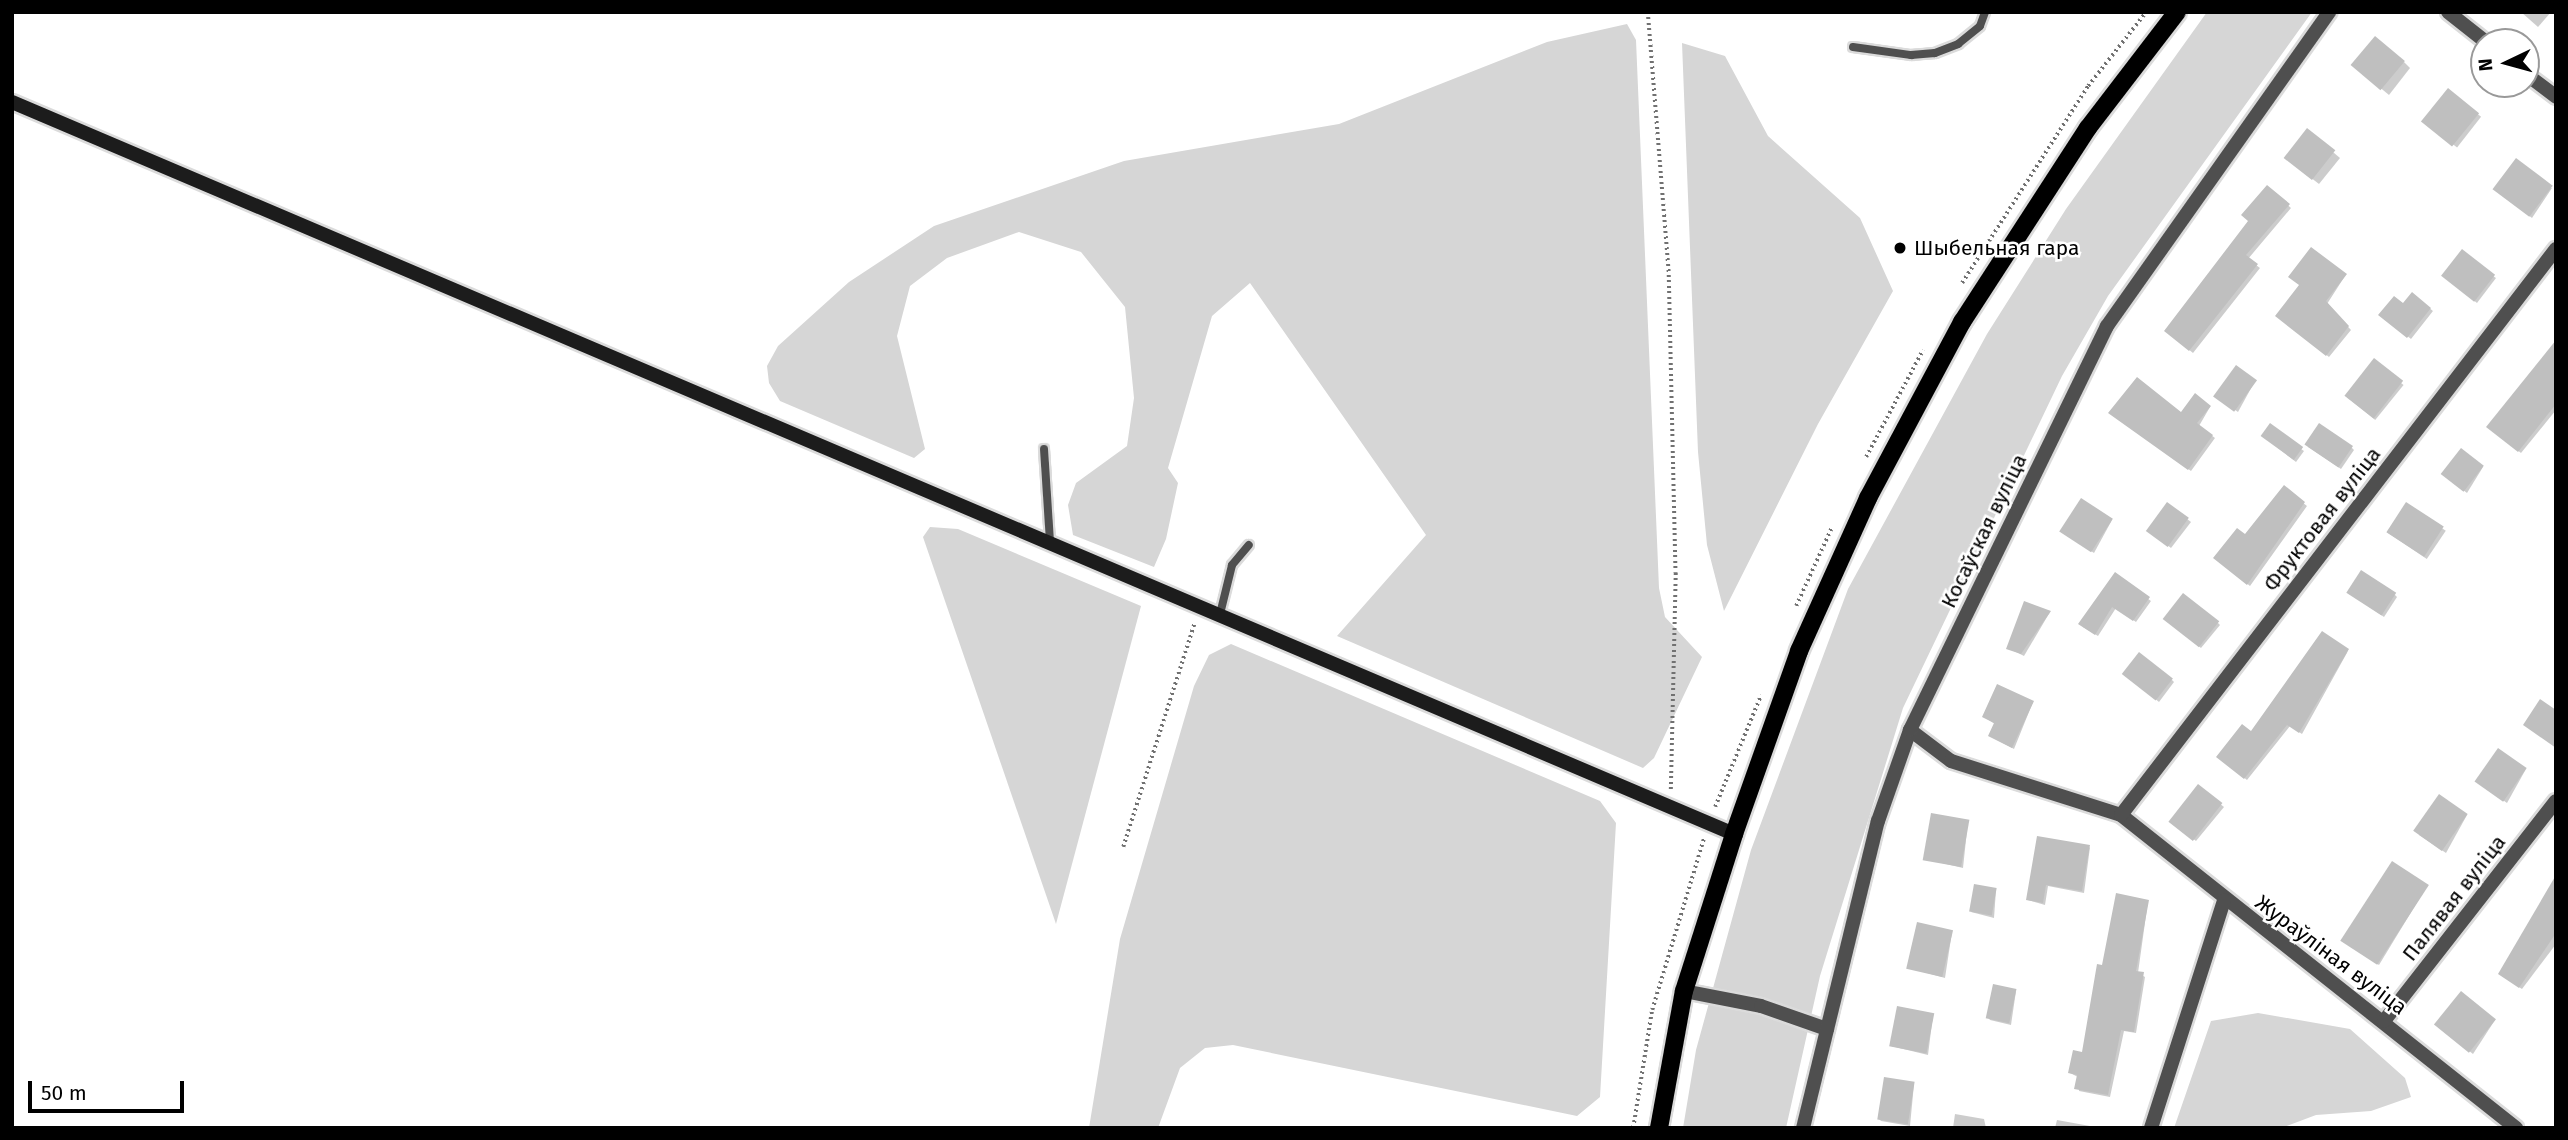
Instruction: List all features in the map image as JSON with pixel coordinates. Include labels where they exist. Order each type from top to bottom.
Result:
[{"type":"main road","points":[[1659,1128],[1684,991],[1734,834],[1804,638],[1868,498],[1962,322],[2088,128],[2177,12]]},
{"type":"street","name":"Косаўская вуліца","points":[[1803,1128],[1878,821],[1910,730],[2107,326],[2329,12]]},
{"type":"street","points":[[2448,12],[2470,29]]},
{"type":"street","points":[[2540,85],[2556,97]]},
{"type":"street","points":[[12,102],[1734,834]]},
{"type":"street","name":"Фруктовая вуліца","points":[[2121,815],[2556,249]]},
{"type":"street","points":[[1910,730],[1951,761],[2121,815]]},
{"type":"street","name":"Палявая вуліца","points":[[2384,1021],[2556,802]]},
{"type":"street","name":"Жураўліная вуліца","points":[[2121,815],[2224,900],[2384,1021],[2516,1128]]},
{"type":"street","points":[[2151,1128],[2224,900]]},
{"type":"street","points":[[1684,991],[1761,1006],[1827,1029]]},
{"type":"lane","points":[[1853,47],[1911,55],[1935,53],[1958,44],[1980,26],[1985,12]]},
{"type":"lane","points":[[1044,449],[1050,543]]},
{"type":"lane","points":[[1220,614],[1232,565],[1249,545]]},
{"type":"path","points":[[1648,12],[1669,275],[1676,573],[1670,807]]},
{"type":"path","points":[[1123,847],[1200,606]]},
{"type":"shaded area","points":[[2207,12],[2312,12],[2108,296],[2062,376],[1903,708],[1820,976],[1786,1128],[1683,1128],[1696,1050],[1751,850],[1848,589],[1987,334],[2066,209]]},
{"type":"shaded area","points":[[1627,24],[1636,40],[1659,588],[1665,617],[1702,657],[1654,758],[1643,768],[1337,636],[1426,535],[1250,283],[1212,316],[1168,468],[1178,483],[1166,539],[1154,567],[1073,535],[1068,505],[1076,483],[1127,446],[1134,398],[1125,307],[1081,252],[1019,232],[947,258],[910,286],[897,336],[925,449],[914,458],[780,401],[769,383],[767,366],[778,346],[849,282],[934,226],[1124,161],[1339,124],[1547,42]]},
{"type":"shaded area","points":[[1682,43],[1725,56],[1768,136],[1860,218],[1893,291],[1818,424],[1724,611],[1707,545],[1698,452]]},
{"type":"shaded area","points":[[930,527],[958,529],[1141,606],[1056,924],[923,537]]},
{"type":"shaded area","points":[[1231,644],[1600,801],[1616,823],[1600,1097],[1577,1116],[1233,1045],[1205,1048],[1180,1068],[1158,1128],[1089,1128],[1120,939],[1194,686],[1209,655]]},
{"type":"shaded area","points":[[2258,1013],[2350,1029],[2405,1078],[2411,1097],[2371,1111],[2316,1115],[2281,1128],[2174,1128],[2211,1021]]},
{"type":"building","points":[[2375,36],[2405,61],[2380,90],[2351,65]]},
{"type":"building","points":[[2448,88],[2479,113],[2452,147],[2421,121]]},
{"type":"building","points":[[2307,128],[2335,150],[2312,180],[2284,158]]},
{"type":"building","points":[[2516,158],[2553,186],[2529,217],[2493,189]]},
{"type":"building","points":[[2267,185],[2290,204],[2246,255],[2258,264],[2189,351],[2164,331],[2248,221],[2241,215]]},
{"type":"building","points":[[2311,247],[2347,274],[2326,301],[2349,326],[2326,356],[2275,316],[2299,285],[2288,277]]},
{"type":"building","points":[[2462,249],[2495,275],[2474,302],[2441,276]]},
{"type":"building","points":[[2412,292],[2431,308],[2407,338],[2378,315],[2394,296],[2403,303]]},
{"type":"building","points":[[2556,340],[2556,404],[2518,452],[2486,427]]},
{"type":"building","points":[[2374,358],[2403,381],[2374,419],[2344,396]]},
{"type":"building","points":[[2236,365],[2257,380],[2234,412],[2213,397]]},
{"type":"building","points":[[2137,377],[2181,412],[2195,393],[2211,406],[2197,423],[2213,435],[2188,470],[2108,413]]},
{"type":"building","points":[[2270,423],[2303,447],[2294,460],[2261,436]]},
{"type":"building","points":[[2319,423],[2353,446],[2338,467],[2304,445]]},
{"type":"building","points":[[2461,448],[2484,466],[2464,492],[2441,474]]},
{"type":"building","points":[[2284,485],[2305,502],[2247,585],[2213,558],[2237,528],[2245,534]]},
{"type":"building","points":[[2081,498],[2113,519],[2091,552],[2059,532]]},
{"type":"building","points":[[2167,502],[2189,518],[2168,547],[2146,531]]},
{"type":"building","points":[[2406,502],[2444,527],[2424,557],[2386,532]]},
{"type":"building","points":[[2361,570],[2396,593],[2382,616],[2346,593]]},
{"type":"building","points":[[2115,572],[2150,597],[2133,621],[2112,607],[2095,635],[2078,624]]},
{"type":"building","points":[[2183,593],[2219,621],[2199,647],[2163,619]]},
{"type":"building","points":[[2024,601],[2051,611],[2021,654],[2006,649]]},
{"type":"building","points":[[2322,631],[2349,649],[2299,733],[2287,725],[2244,779],[2216,757],[2242,724],[2251,731]]},
{"type":"building","points":[[2139,652],[2173,678],[2156,701],[2122,674]]},
{"type":"building","points":[[1997,684],[2034,701],[2012,748],[1988,736],[1994,723],[1982,717]]},
{"type":"building","points":[[2540,699],[2556,710],[2556,748],[2523,725]]},
{"type":"building","points":[[2498,748],[2527,768],[2503,802],[2474,782]]},
{"type":"building","points":[[2198,784],[2222,803],[2193,841],[2168,822]]},
{"type":"building","points":[[2439,794],[2468,814],[2442,851],[2413,831]]},
{"type":"building","points":[[1931,813],[1969,820],[1961,867],[1923,860]]},
{"type":"building","points":[[2037,836],[2090,845],[2082,891],[2046,885],[2043,903],[2026,900]]},
{"type":"building","points":[[2392,861],[2429,885],[2377,965],[2340,941]]},
{"type":"building","points":[[2556,875],[2556,933],[2519,988],[2498,974]]},
{"type":"building","points":[[1974,884],[1997,888],[1992,916],[1969,912]]},
{"type":"building","points":[[2116,893],[2149,900],[2136,971],[2144,972],[2134,1032],[2121,1030],[2108,1095],[2074,1089],[2077,1075],[2068,1073],[2073,1050],[2082,1052],[2097,964],[2102,965]]},
{"type":"building","points":[[1917,922],[1953,930],[1942,977],[1906,969]]},
{"type":"building","points":[[1993,984],[2016,989],[2009,1023],[1986,1018]]},
{"type":"building","points":[[2461,991],[2496,1019],[2469,1053],[2434,1024]]},
{"type":"building","points":[[1897,1006],[1934,1013],[1926,1053],[1889,1046]]},
{"type":"building","points":[[1884,1077],[1915,1082],[1908,1124],[1877,1119]]},
{"type":"place","name":"Шыбельная гара","points":[[1900,248]]}]
